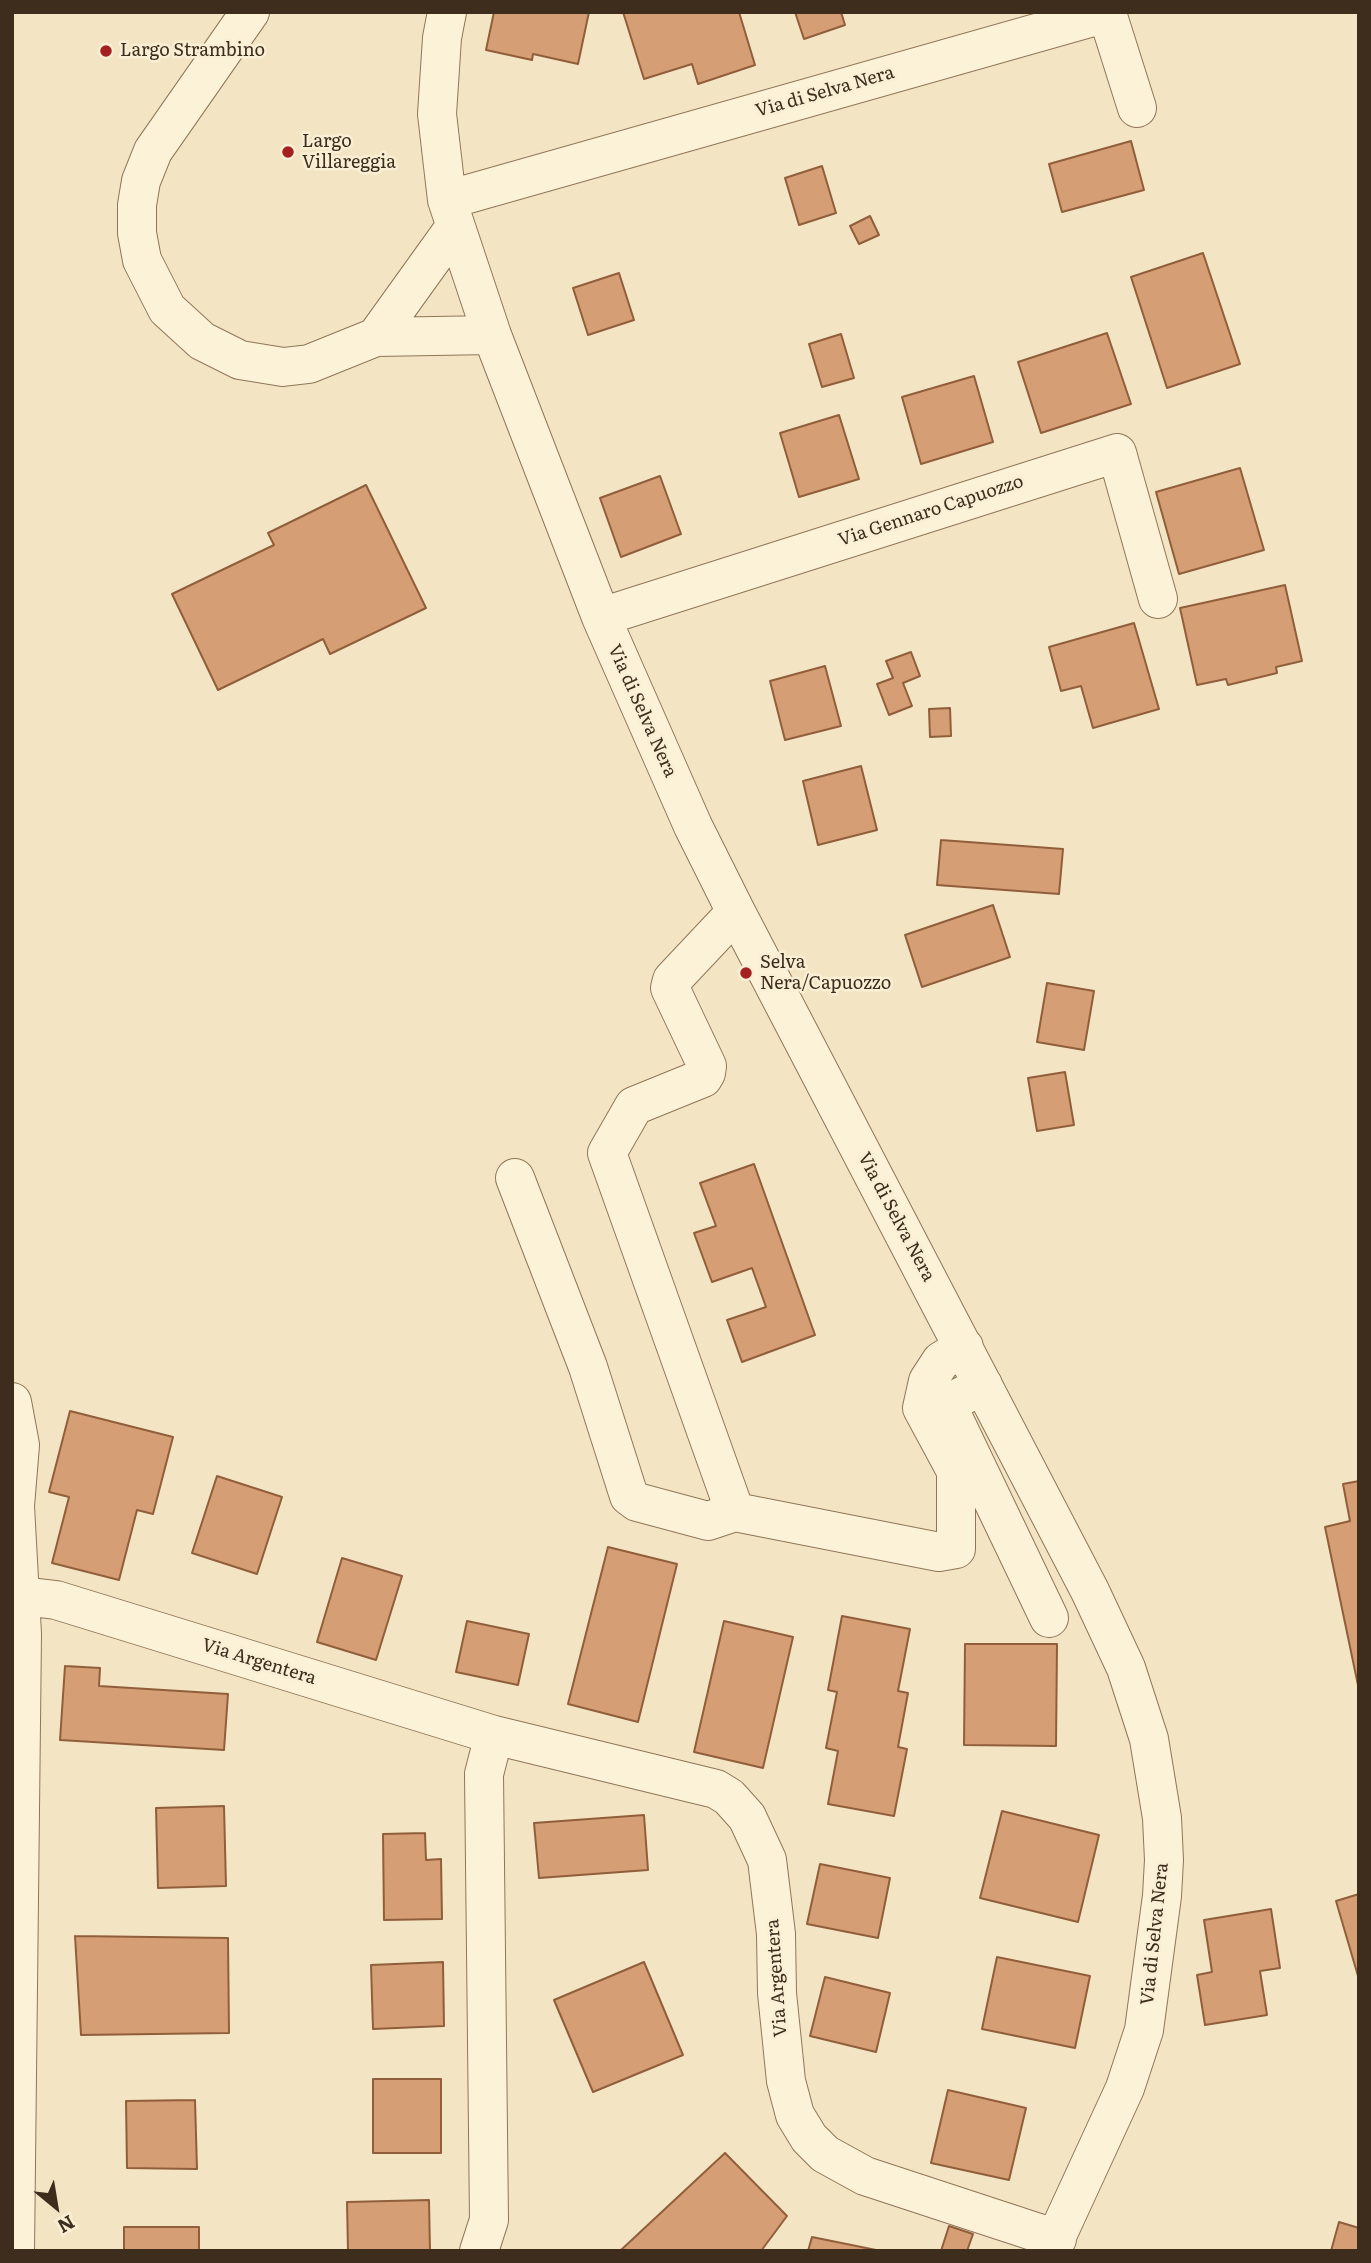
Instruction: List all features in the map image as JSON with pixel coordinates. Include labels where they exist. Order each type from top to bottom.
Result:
[{"type":"street","points":[[250,12],[153,151],[141,181],[137,205],[137,233],[142,260],[151,283],[175,317],[202,341],[240,359],[283,367],[309,364],[376,337],[492,335]]},
{"type":"street","name":"Via di Selva Nera","points":[[447,12],[442,38],[437,114],[451,213],[492,335],[601,617],[687,813],[736,912],[1090,1591],[1126,1668],[1149,1739],[1162,1818],[1162,1896],[1144,2030],[1120,2100],[1054,2247]]},
{"type":"street","name":"Via di Selva Nera","points":[[451,213],[1107,13],[1137,107]]},
{"type":"street","points":[[376,337],[451,213]]},
{"type":"street","name":"Via Gennaro Capuozzo","points":[[601,617],[1117,453],[1158,599]]},
{"type":"street","points":[[735,1513],[607,1153],[634,1107],[703,1078],[706,1073],[707,1066],[670,988],[672,980],[736,912]]},
{"type":"street","points":[[515,1178],[588,1367],[629,1496],[637,1502],[708,1521],[735,1513],[939,1552],[956,1549],[956,1471],[922,1408],[928,1381],[941,1361],[964,1347]]},
{"type":"street","points":[[983,1385],[951,1402],[950,1411],[1049,1618]]},
{"type":"street","points":[[12,1402],[16,1447],[15,1506],[22,1596],[15,2251]]},
{"type":"street","name":"Via Argentera","points":[[22,1596],[56,1600],[494,1735],[716,1789],[734,1802],[747,1818],[767,1860],[776,1934],[776,1993],[786,2081],[795,2115],[809,2138],[825,2154],[865,2176],[1054,2247]]},
{"type":"street","points":[[479,2251],[489,2209],[484,1774],[494,1735]]},
{"type":"building","points":[[494,12],[589,12],[578,64],[533,54],[532,60],[486,50]]},
{"type":"building","points":[[623,12],[739,12],[755,65],[698,84],[692,64],[644,79]]},
{"type":"building","points":[[795,12],[841,12],[845,25],[804,39]]},
{"type":"building","points":[[1131,141],[1144,190],[1062,212],[1049,164]]},
{"type":"building","points":[[822,166],[836,213],[799,225],[785,178]]},
{"type":"building","points":[[870,216],[879,235],[859,244],[850,226]]},
{"type":"building","points":[[1203,253],[1240,364],[1167,388],[1131,277]]},
{"type":"building","points":[[619,273],[634,320],[588,335],[573,288]]},
{"type":"building","points":[[1107,333],[1131,404],[1041,433],[1018,362]]},
{"type":"building","points":[[841,334],[854,378],[822,387],[809,344]]},
{"type":"building","points":[[974,376],[993,442],[921,464],[902,397]]},
{"type":"building","points":[[839,415],[859,479],[799,497],[780,433]]},
{"type":"building","points":[[1240,468],[1264,550],[1179,574],[1156,492]]},
{"type":"building","points":[[660,476],[681,534],[621,557],[600,498]]},
{"type":"building","points":[[366,485],[426,608],[330,654],[323,639],[218,690],[172,594],[274,545],[268,533]]},
{"type":"building","points":[[1285,585],[1302,661],[1276,667],[1277,673],[1228,685],[1226,679],[1197,685],[1180,608]]},
{"type":"building","points":[[1134,623],[1159,709],[1093,728],[1081,686],[1061,691],[1049,647]]},
{"type":"building","points":[[911,652],[920,676],[903,683],[912,706],[889,715],[877,684],[893,678],[886,661]]},
{"type":"building","points":[[825,666],[841,726],[785,740],[770,681]]},
{"type":"building","points":[[950,708],[951,736],[930,737],[929,709]]},
{"type":"building","points":[[861,766],[877,830],[818,845],[803,781]]},
{"type":"building","points":[[941,840],[1063,849],[1059,894],[937,885]]},
{"type":"building","points":[[993,905],[1010,957],[922,987],[905,935]]},
{"type":"building","points":[[1047,983],[1094,991],[1084,1050],[1037,1042]]},
{"type":"building","points":[[1065,1072],[1074,1125],[1037,1131],[1028,1078]]},
{"type":"building","points":[[754,1164],[815,1335],[742,1362],[727,1320],[766,1307],[752,1268],[712,1282],[694,1233],[716,1226],[700,1183]]},
{"type":"building","points":[[70,1411],[173,1437],[153,1514],[137,1510],[119,1580],[52,1563],[69,1497],[49,1492]]},
{"type":"building","points":[[217,1476],[282,1497],[257,1574],[192,1553]]},
{"type":"building","points":[[1359,1481],[1359,1690],[1325,1527],[1350,1521],[1343,1484]]},
{"type":"building","points":[[608,1547],[677,1564],[638,1722],[568,1704]]},
{"type":"building","points":[[342,1558],[402,1576],[376,1660],[317,1642]]},
{"type":"building","points":[[842,1616],[910,1629],[898,1691],[908,1693],[898,1747],[907,1749],[894,1816],[828,1804],[838,1751],[826,1748],[837,1692],[828,1690]]},
{"type":"building","points":[[467,1621],[529,1634],[518,1685],[456,1672]]},
{"type":"building","points":[[724,1621],[793,1637],[763,1768],[694,1752]]},
{"type":"building","points":[[965,1644],[1057,1644],[1056,1746],[964,1745]]},
{"type":"building","points":[[65,1666],[100,1668],[99,1686],[228,1694],[224,1750],[60,1740]]},
{"type":"building","points":[[224,1806],[226,1886],[158,1888],[156,1808]]},
{"type":"building","points":[[1002,1811],[1099,1835],[1078,1922],[980,1898]]},
{"type":"building","points":[[644,1815],[648,1870],[539,1878],[534,1823]]},
{"type":"building","points":[[425,1833],[426,1860],[441,1859],[442,1919],[384,1920],[383,1834]]},
{"type":"building","points":[[820,1864],[890,1878],[878,1938],[807,1924]]},
{"type":"building","points":[[1359,1894],[1359,1976],[1358,1976],[1336,1901]]},
{"type":"building","points":[[1271,1909],[1280,1968],[1260,1971],[1267,2015],[1205,2025],[1197,1975],[1212,1972],[1204,1920]]},
{"type":"building","points":[[75,1936],[228,1938],[229,2033],[81,2035]]},
{"type":"building","points":[[997,1957],[1090,1976],[1075,2048],[982,2029]]},
{"type":"building","points":[[443,1962],[444,2026],[373,2029],[371,1965]]},
{"type":"building","points":[[644,1962],[683,2055],[593,2092],[554,2000]]},
{"type":"building","points":[[825,1977],[890,1993],[876,2052],[810,2036]]},
{"type":"building","points":[[373,2079],[441,2079],[441,2153],[373,2153]]},
{"type":"building","points":[[948,2090],[1026,2108],[1009,2180],[931,2163]]},
{"type":"building","points":[[195,2100],[197,2169],[127,2168],[126,2101]]},
{"type":"building","points":[[725,2153],[787,2216],[761,2251],[621,2250]]},
{"type":"building","points":[[429,2200],[430,2251],[348,2251],[347,2202]]},
{"type":"building","points":[[1339,2222],[1359,2228],[1359,2251],[1331,2251]]},
{"type":"building","points":[[949,2226],[973,2234],[967,2251],[941,2251]]},
{"type":"building","points":[[124,2227],[199,2227],[199,2251],[124,2251]]},
{"type":"building","points":[[812,2237],[881,2251],[808,2251]]},
{"type":"place","name":"Largo Strambino","points":[[106,51]]},
{"type":"place","name":"Largo Villareggia","points":[[288,152]]},
{"type":"place","name":"Selva Nera/Capuozzo","points":[[746,973]]}]
